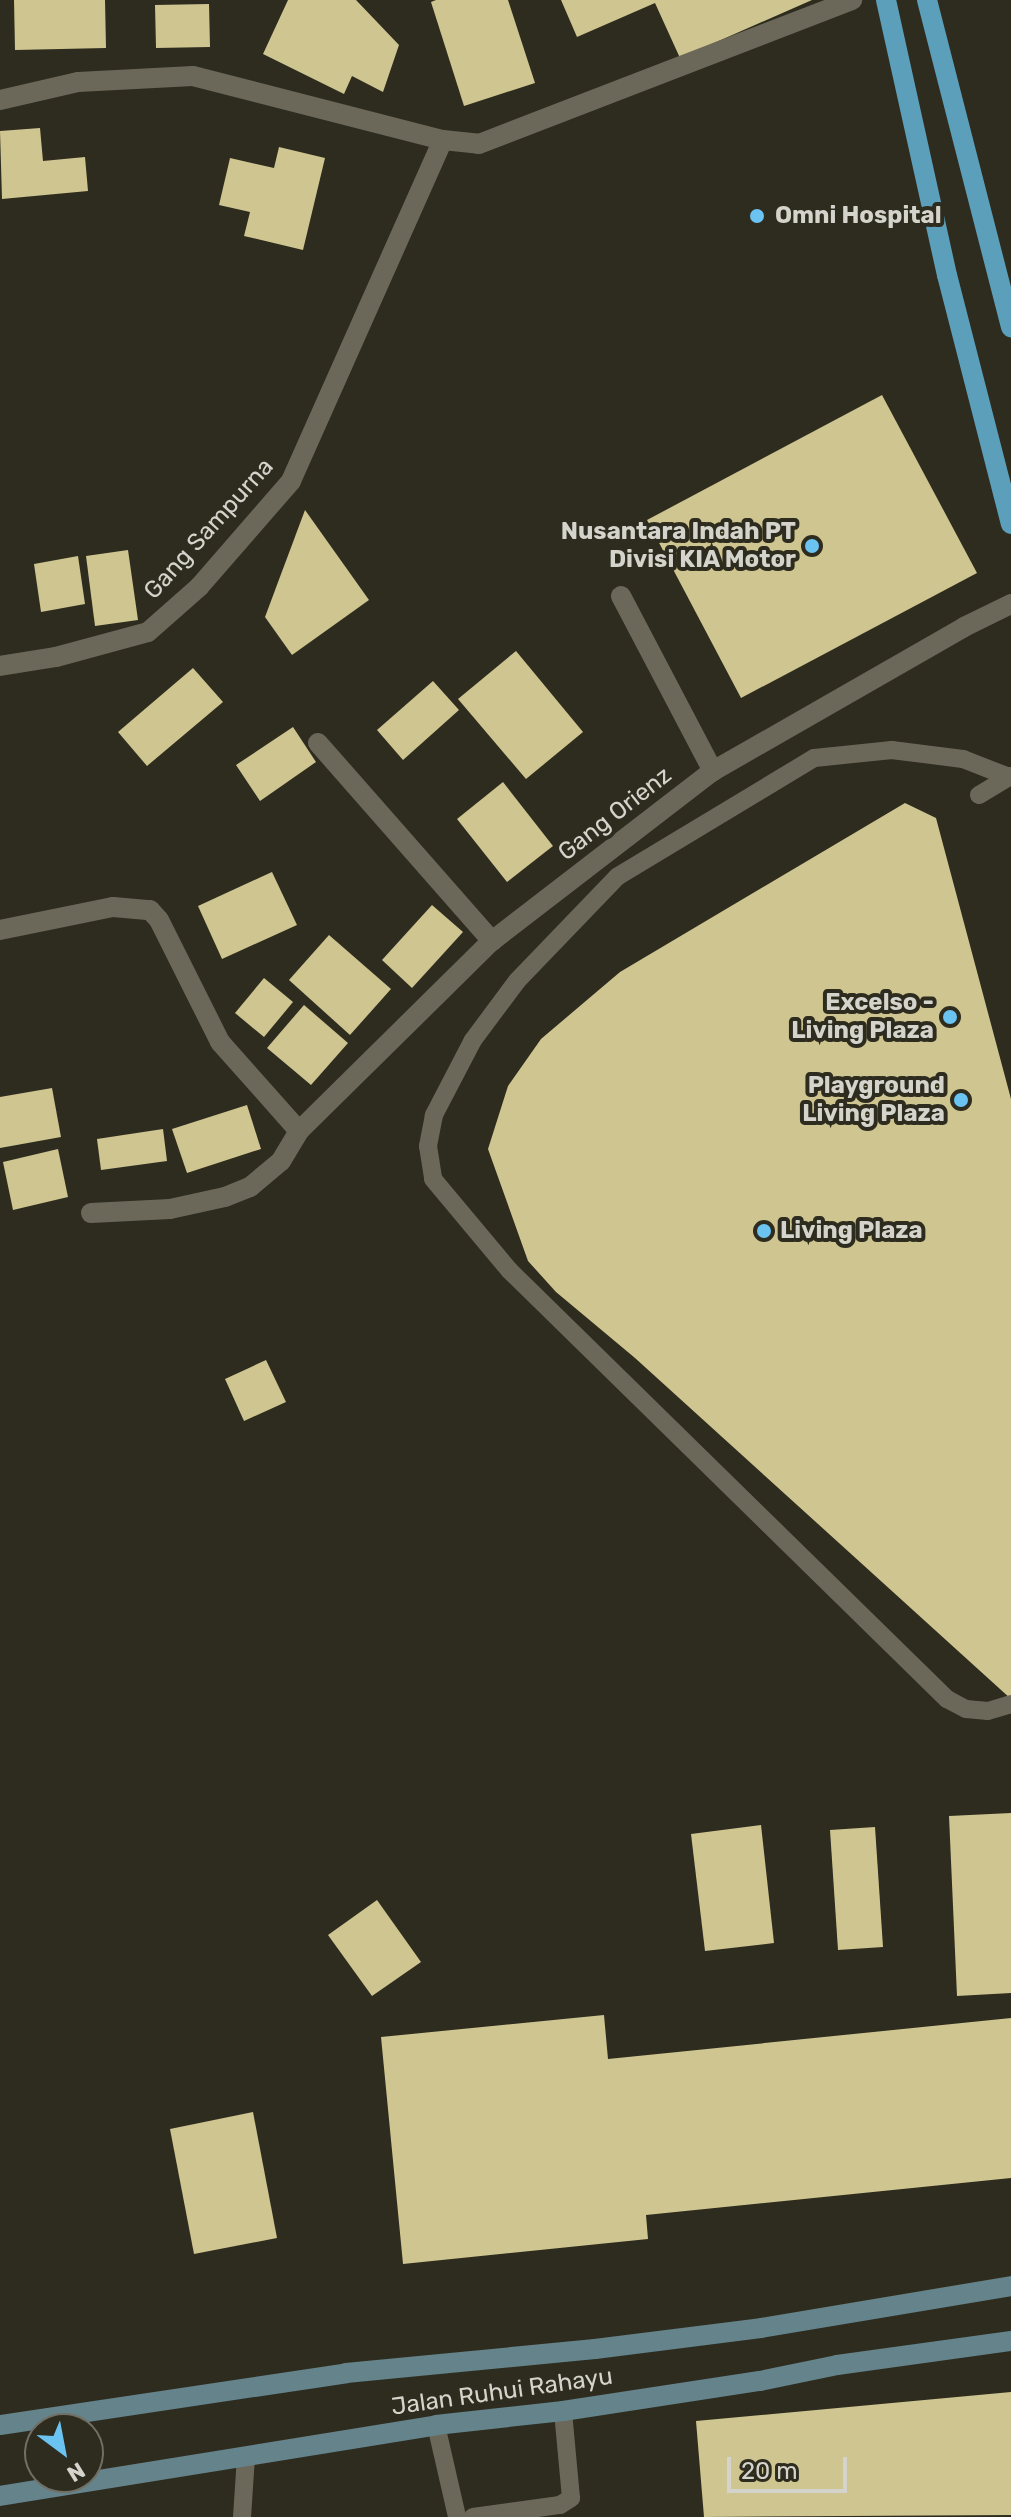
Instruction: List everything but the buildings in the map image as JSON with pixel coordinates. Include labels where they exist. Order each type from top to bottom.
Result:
[{"type":"main road","points":[[886,0],[947,275],[1011,524]]},
{"type":"main road","points":[[927,0],[1005,287],[1011,327]]},
{"type":"main road","name":"Jalan Ruhui Rahayu","points":[[0,2425],[346,2373],[595,2349],[761,2328],[1011,2286]]},
{"type":"main road","name":"Jalan Ruhui Rahayu","points":[[0,2496],[436,2425],[563,2411],[1011,2341]]},
{"type":"street","points":[[0,100],[78,82],[193,76],[443,140],[479,144],[852,0]]},
{"type":"street","name":"Gang Sampurna","points":[[0,666],[56,657],[148,632],[199,587],[291,481],[443,140]]},
{"type":"street","points":[[621,596],[713,771]]},
{"type":"street","name":"Gang Orienz","points":[[91,1213],[170,1209],[238,1192],[269,1175],[299,1131],[492,941],[713,771],[964,627],[1011,604]]},
{"type":"street","points":[[318,743],[492,941]]},
{"type":"street","points":[[0,930],[113,907],[150,910],[159,920],[220,1042],[299,1131]]},
{"type":"lane","points":[[1010,777],[963,759],[892,750],[814,758],[617,877],[517,981],[473,1040],[434,1115],[428,1146],[433,1179],[509,1270],[947,1699],[966,1709],[977,1710],[1011,1704]]},
{"type":"lane","points":[[979,795],[1010,777]]},
{"type":"lane","points":[[473,2517],[560,2505],[571,2498],[563,2411]]},
{"type":"lane","points":[[436,2425],[457,2517]]},
{"type":"lane","points":[[242,2517],[246,2457]]},
{"type":"place","name":"Omni Hospital","points":[[757,216]]},
{"type":"place","name":"Nusantara Indah PT Divisi KIA Motor","points":[[812,546]]},
{"type":"place","name":"Excelso - Living Plaza","points":[[950,1017]]},
{"type":"place","name":"Playground Living Plaza","points":[[961,1100]]},
{"type":"place","name":"Living Plaza","points":[[764,1231]]}]
